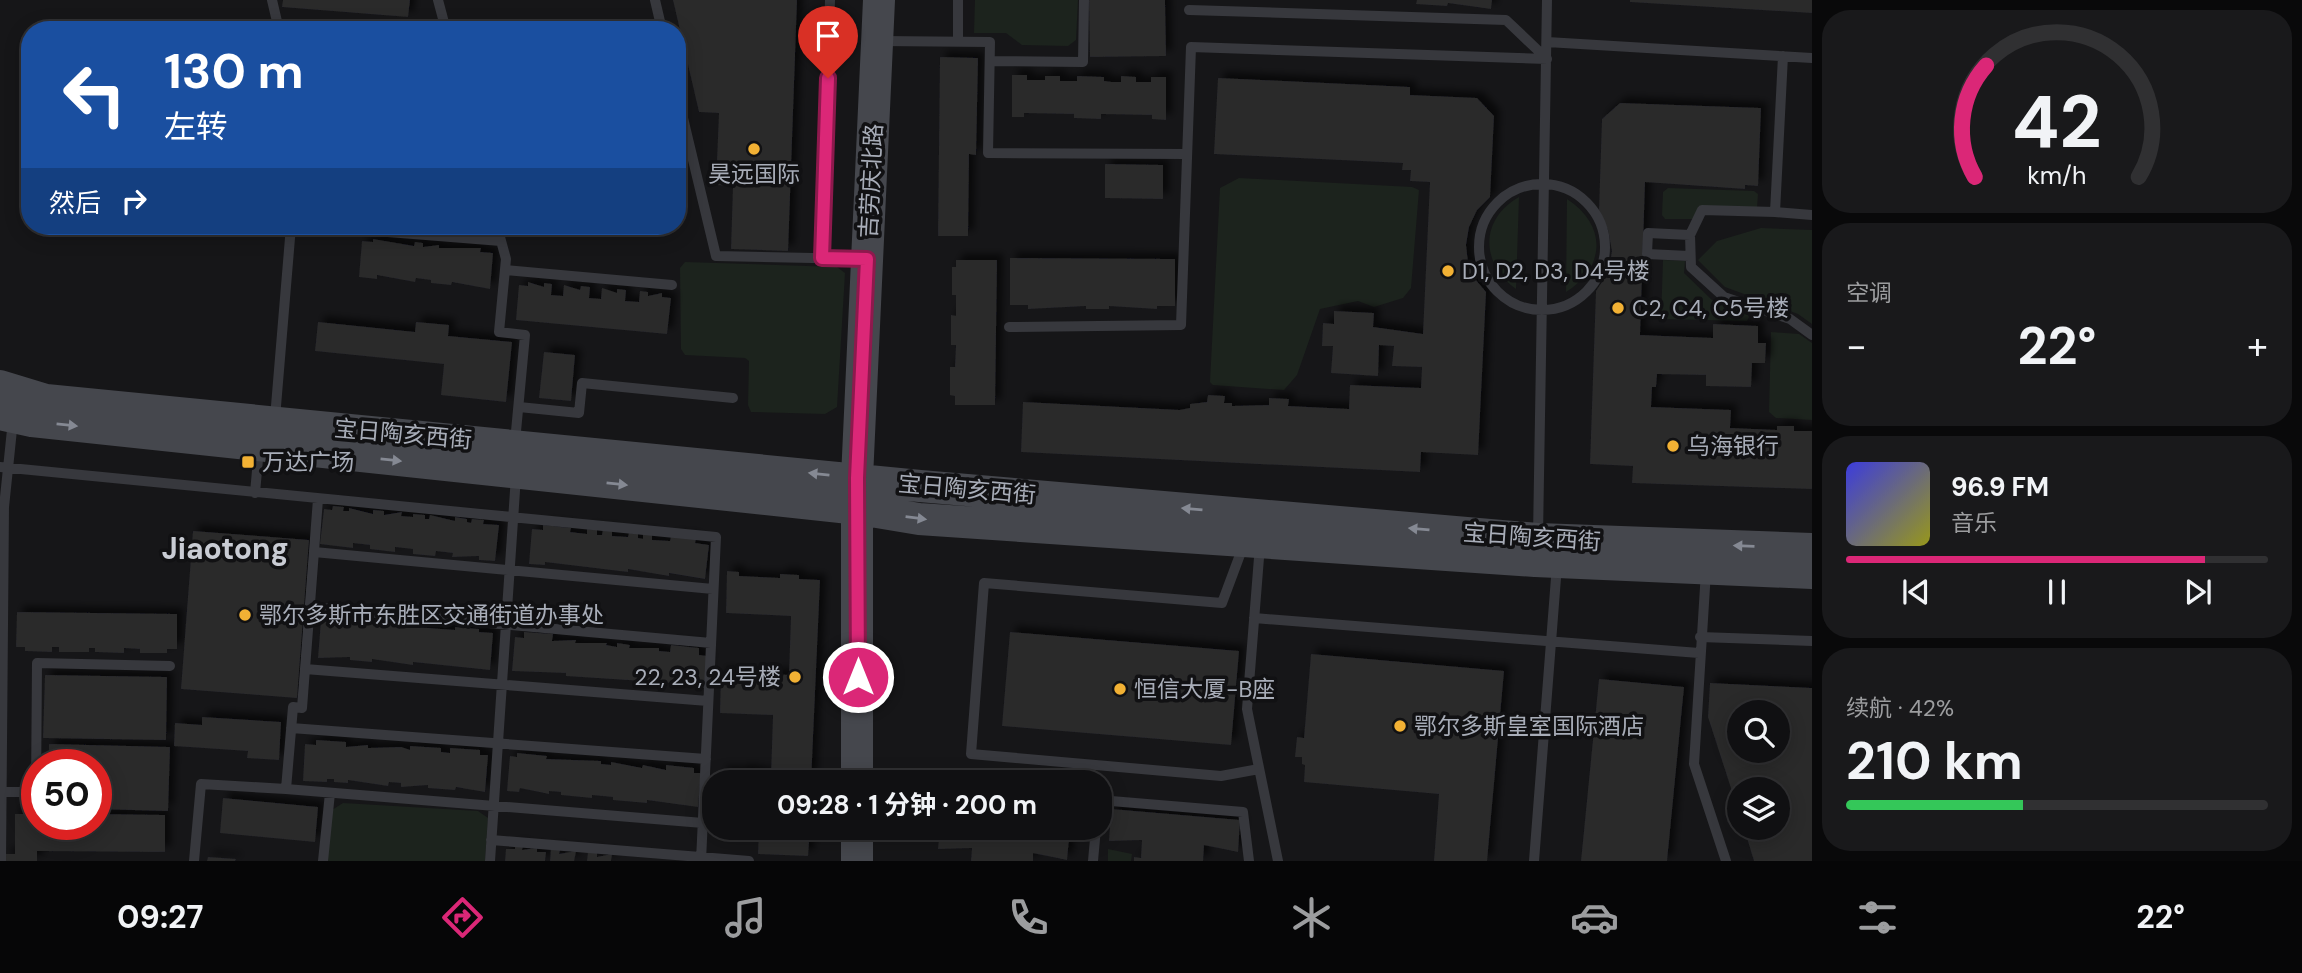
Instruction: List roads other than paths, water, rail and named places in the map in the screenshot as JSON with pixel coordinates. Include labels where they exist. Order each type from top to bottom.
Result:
[{"type":"street","name":"吉劳庆北路","points":[[867,770],[857,478],[879,0]]},
{"type":"street","name":"宝日陶亥西街","points":[[0,387],[46,400],[267,434]]},
{"type":"street","name":"宝日陶亥西街","points":[[7,415],[267,434],[515,459],[919,519],[1253,542],[1548,551],[1812,549]]},
{"type":"street","name":"宝日陶亥西街","points":[[515,459],[857,478],[1706,568],[1812,573]]},
{"type":"street","points":[[857,840],[857,861]]},
{"type":"lane","points":[[272,0],[277,21]]},
{"type":"lane","points":[[438,0],[444,21]]},
{"type":"lane","points":[[655,0],[660,21]]},
{"type":"lane","points":[[822,258],[830,0]]},
{"type":"lane","points":[[958,0],[958,42]]},
{"type":"lane","points":[[990,61],[1083,62],[1084,0]]},
{"type":"lane","points":[[1534,861],[1551,642],[1542,310],[1548,0]]},
{"type":"lane","points":[[1189,10],[1506,20],[1547,59]]},
{"type":"lane","points":[[877,41],[990,42],[988,153],[1188,154]]},
{"type":"lane","points":[[1547,42],[1812,58]]},
{"type":"lane","points":[[1009,327],[1181,325],[1191,47],[1547,59]]},
{"type":"lane","points":[[1774,212],[1783,57]]},
{"type":"lane","points":[[686,131],[716,256],[867,259]]},
{"type":"lane","points":[[1544,183],[1565,188],[1584,199],[1598,216],[1605,237],[1604,259],[1597,279],[1582,296],[1563,307],[1542,310],[1522,307],[1504,298],[1490,284],[1481,265],[1478,246],[1482,226],[1491,208],[1506,195],[1524,186],[1544,183]]},
{"type":"lane","points":[[1812,215],[1702,210],[1690,235],[1689,256],[1691,267],[1724,297],[1790,319],[1812,335]]},
{"type":"lane","points":[[1689,256],[1647,254],[1648,233],[1690,235]]},
{"type":"lane","points":[[255,493],[267,434],[290,235]]},
{"type":"lane","points":[[420,235],[501,242]]},
{"type":"lane","points":[[490,861],[525,335],[499,332],[505,270],[499,235]]},
{"type":"lane","points":[[505,270],[672,285]]},
{"type":"lane","points":[[519,407],[579,413],[582,383],[733,398]]},
{"type":"lane","points":[[1,861],[2,507],[7,415]]},
{"type":"lane","points":[[4,467],[716,537],[705,770]]},
{"type":"lane","points":[[286,789],[293,707],[302,708],[318,499]]},
{"type":"lane","points":[[1253,542],[1254,618],[1247,709],[1278,861]]},
{"type":"lane","points":[[1253,542],[1222,603],[984,583],[971,754],[1221,776],[1259,769]]},
{"type":"lane","points":[[314,552],[713,589]]},
{"type":"lane","points":[[1706,568],[1694,764],[1726,861]]},
{"type":"lane","points":[[310,607],[711,643]]},
{"type":"lane","points":[[1254,618],[1699,653]]},
{"type":"lane","points":[[1700,637],[1812,641]]},
{"type":"lane","points":[[2,792],[36,792],[37,663],[170,666]]},
{"type":"lane","points":[[305,669],[502,683],[708,702]]},
{"type":"lane","points":[[291,728],[706,759]]},
{"type":"lane","points":[[194,861],[201,784],[702,823]]},
{"type":"lane","points":[[323,861],[330,793]]},
{"type":"lane","points":[[1112,801],[1243,812],[1249,861]]},
{"type":"lane","points":[[491,840],[701,860],[750,861]]},
{"type":"lane","points":[[701,860],[702,840]]},
{"type":"lane","points":[[1093,861],[1095,840]]},
{"type":"place","name":"昊远国际","points":[[754,149]]},
{"type":"place","name":"D1, D2, D3, D4号楼","points":[[1448,271]]},
{"type":"place","name":"C2, C4, C5号楼","points":[[1618,308]]},
{"type":"place","name":"乌海银行","points":[[1673,446]]},
{"type":"place","name":"万达广场","points":[[248,462]]},
{"type":"place","name":"鄂尔多斯市东胜区交通街道办事处","points":[[245,615]]},
{"type":"place","name":"22, 23, 24号楼","points":[[795,677]]},
{"type":"place","name":"恒信大厦-B座","points":[[1120,689]]},
{"type":"place","name":"鄂尔多斯皇室国际酒店","points":[[1400,726]]},
{"type":"district","name":"Jiaotong","points":[[225,549]]}]
